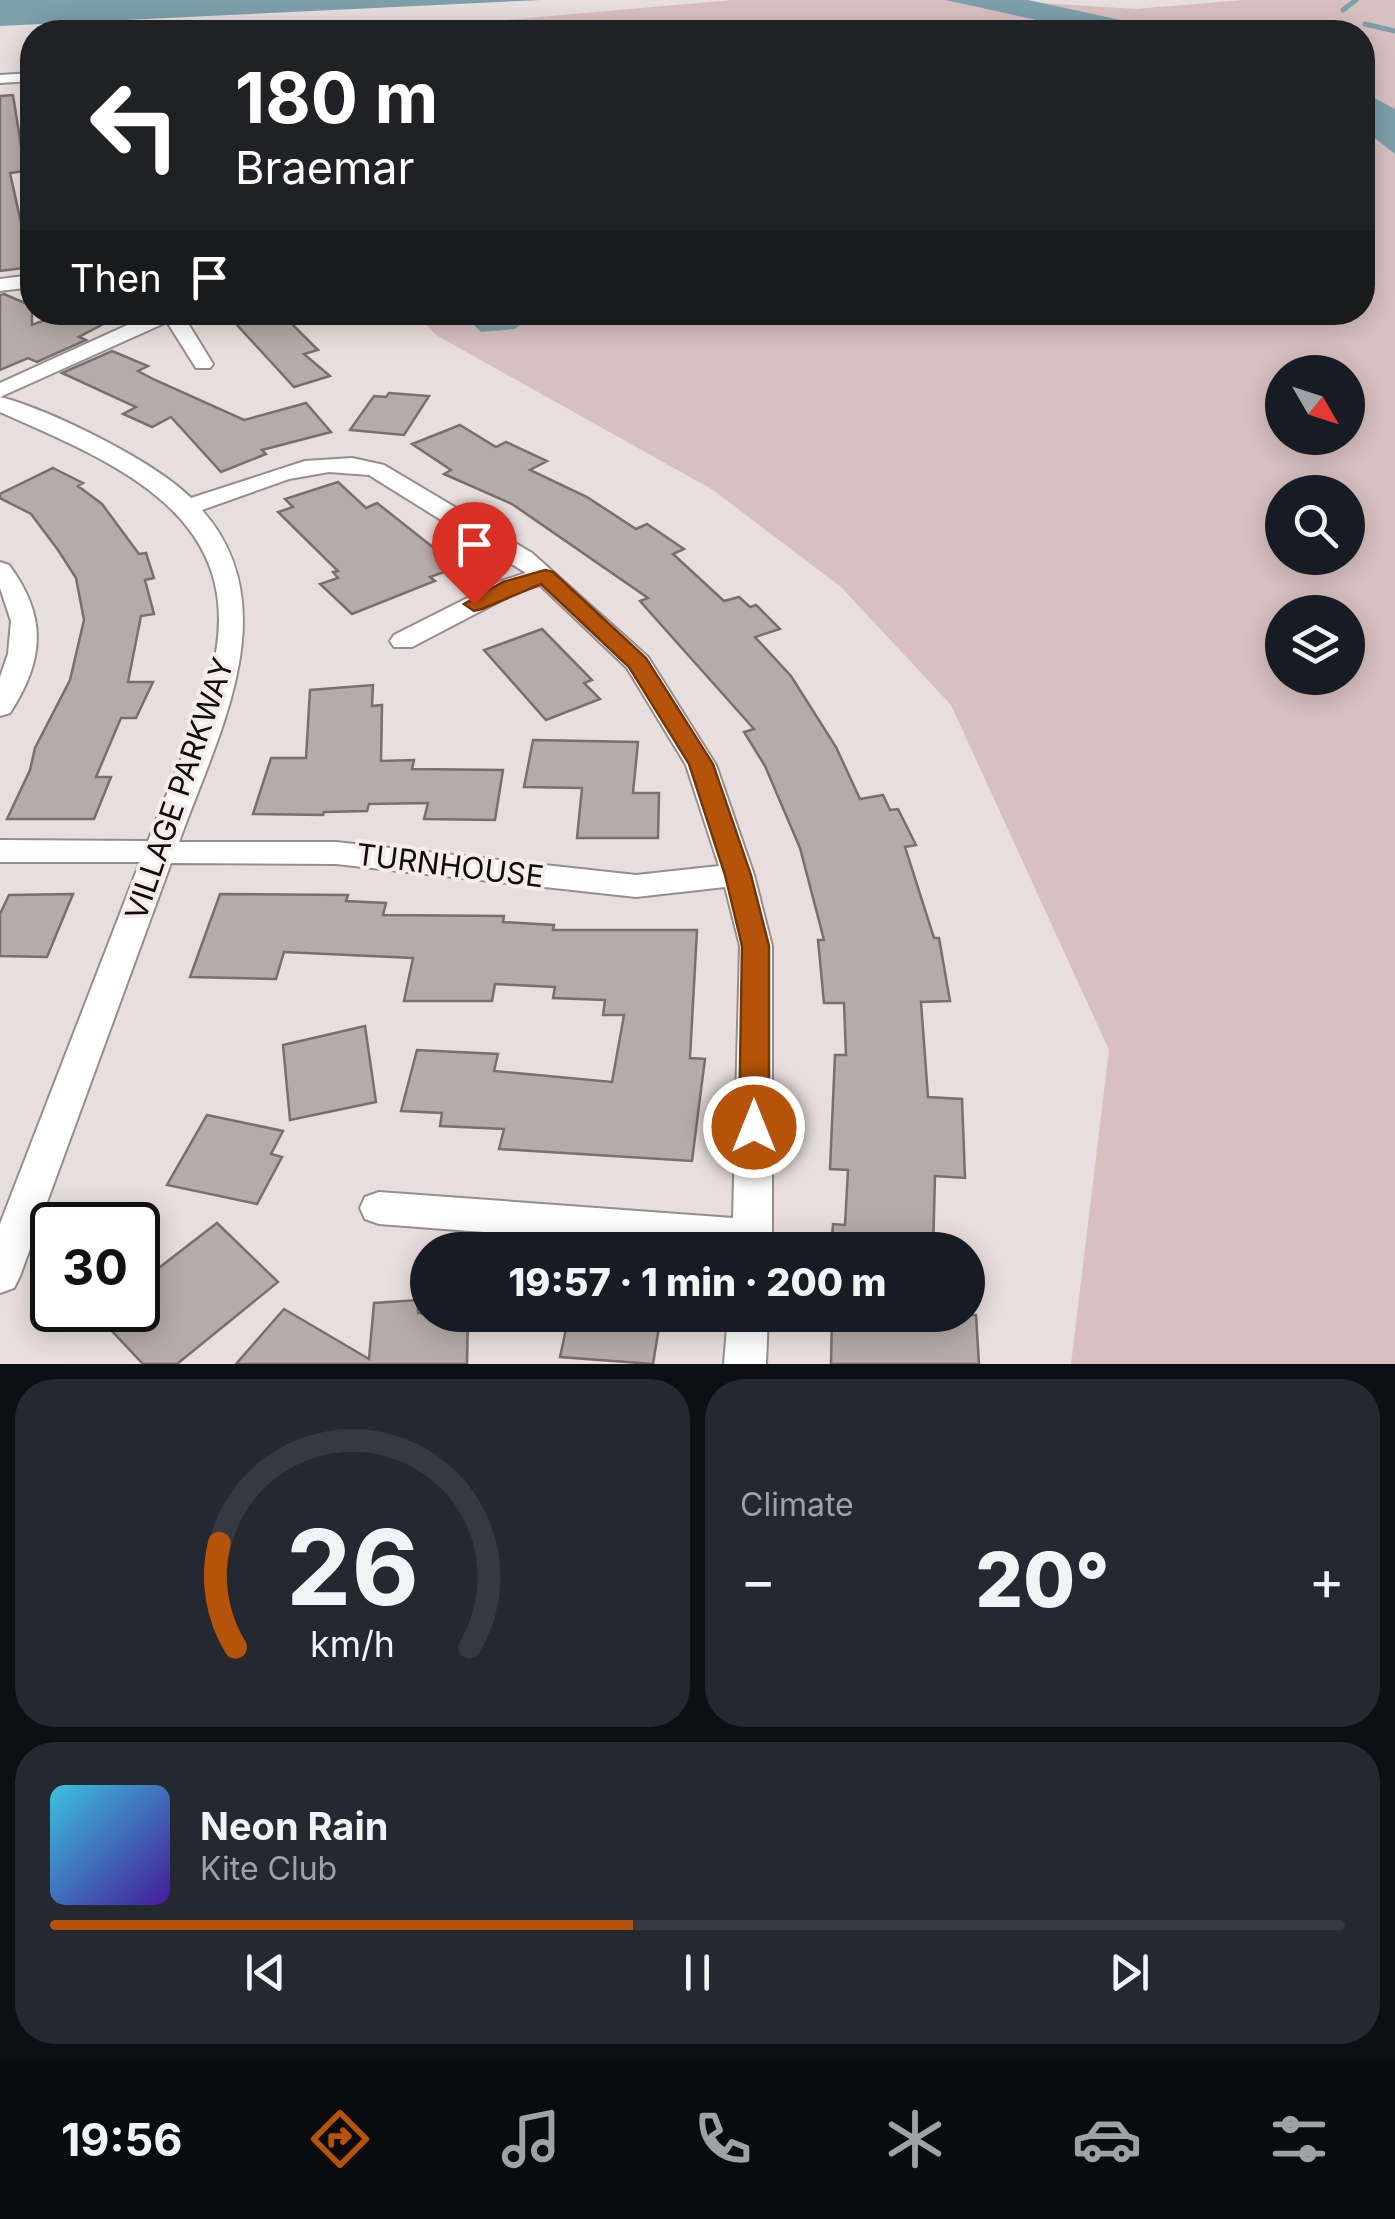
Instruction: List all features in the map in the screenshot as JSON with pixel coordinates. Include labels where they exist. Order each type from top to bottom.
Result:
[{"type":"street","points":[[0,391],[145,325]]},
{"type":"street","points":[[179,325],[203,364]]},
{"type":"street","name":"VILLAGE PARKWAY","points":[[0,404],[143,469],[207,527],[232,597],[231,652],[0,1276]]},
{"type":"street","points":[[188,507],[319,463],[350,463],[376,470],[523,558],[638,663],[701,764],[738,875],[756,946],[752,1232]]},
{"type":"street","points":[[0,570],[25,610],[26,630],[20,666],[0,707]]},
{"type":"street","points":[[403,641],[510,586],[545,576]]},
{"type":"street","name":"TURNHOUSE","points":[[0,851],[336,853],[636,886],[738,875]]},
{"type":"street","points":[[379,1208],[635,1232]]},
{"type":"street","points":[[745,1364],[747,1332]]},
{"type":"shaded area","points":[[732,0],[998,0],[1135,9],[1243,0],[1395,0],[1395,1364],[1071,1364],[1109,1050],[951,705],[841,587],[713,490],[436,335],[426,325],[1375,325],[1375,20],[506,20]]},
{"type":"water","points":[[0,0],[541,0],[125,20],[20,20],[20,25],[0,26]]},
{"type":"water","points":[[946,0],[1028,0],[1120,20],[1037,20]]},
{"type":"water","points":[[1375,98],[1395,109],[1395,154],[1375,138]]},
{"type":"water","points":[[474,325],[519,325],[515,329],[481,332]]},
{"type":"building","points":[[13,95],[20,139],[20,172],[10,173],[20,218],[20,268],[0,271],[0,96]]},
{"type":"building","points":[[0,295],[20,301],[20,325],[102,325],[79,337],[86,340],[37,362],[28,358],[0,370]]},
{"type":"building","points":[[237,325],[293,325],[318,350],[304,354],[330,376],[294,387]]},
{"type":"building","points":[[112,351],[148,366],[138,371],[155,380],[244,420],[306,403],[331,432],[262,450],[266,454],[221,472],[171,417],[152,427],[123,414],[136,407],[62,373]]},
{"type":"building","points":[[389,393],[429,396],[404,435],[350,430],[374,396],[386,397]]},
{"type":"building","points":[[460,425],[496,447],[506,442],[547,461],[530,470],[587,497],[636,529],[647,524],[684,549],[673,554],[724,601],[739,597],[750,607],[756,605],[780,629],[755,637],[791,676],[836,747],[860,799],[883,795],[890,810],[898,809],[916,845],[905,847],[934,938],[939,938],[950,1001],[921,1002],[928,1097],[962,1099],[965,1178],[935,1176],[933,1232],[832,1232],[833,1224],[845,1225],[848,1170],[830,1169],[835,1055],[846,1055],[844,1003],[824,1003],[818,940],[824,940],[800,848],[765,766],[744,732],[754,729],[640,601],[648,598],[512,504],[444,474],[451,470],[412,444]]},
{"type":"building","points":[[53,468],[83,483],[78,486],[102,504],[139,554],[146,553],[154,578],[145,580],[154,614],[141,616],[128,682],[153,682],[136,718],[121,718],[96,777],[111,777],[94,819],[7,819],[30,770],[35,748],[70,680],[84,620],[76,578],[58,550],[31,514],[0,498],[0,494]]},
{"type":"building","points":[[338,482],[366,508],[377,503],[458,567],[430,577],[435,581],[352,614],[320,584],[338,578],[333,572],[338,571],[278,512],[293,507],[285,499]]},
{"type":"building","points":[[542,629],[592,680],[584,683],[600,699],[546,720],[484,650]]},
{"type":"building","points":[[373,685],[372,706],[382,705],[381,761],[414,760],[412,769],[503,770],[495,820],[424,819],[428,803],[369,804],[367,811],[323,815],[253,814],[271,758],[306,758],[310,690]]},
{"type":"building","points":[[533,740],[638,742],[633,793],[659,793],[658,838],[577,838],[582,788],[524,787]]},
{"type":"building","points":[[73,894],[47,957],[0,956],[0,914],[9,895]]},
{"type":"building","points":[[220,894],[348,895],[346,901],[386,903],[383,915],[504,916],[503,922],[554,925],[553,930],[697,930],[690,1058],[705,1059],[692,1161],[499,1149],[504,1129],[440,1126],[442,1113],[401,1111],[417,1050],[498,1054],[494,1071],[612,1082],[624,1015],[603,1015],[605,1000],[553,998],[555,987],[495,984],[492,1001],[404,1001],[413,958],[284,952],[276,979],[190,977]]},
{"type":"building","points":[[365,1026],[376,1102],[290,1120],[283,1045]]},
{"type":"building","points":[[207,1115],[283,1131],[271,1154],[282,1157],[257,1204],[167,1185]]},
{"type":"building","points":[[217,1223],[278,1282],[177,1364],[143,1364],[113,1332],[160,1332],[160,1267]]},
{"type":"building","points":[[410,1301],[410,1332],[468,1332],[467,1364],[236,1364],[284,1309],[369,1359],[374,1303]]},
{"type":"building","points":[[565,1332],[658,1332],[653,1364],[560,1357]]},
{"type":"building","points":[[832,1332],[977,1332],[979,1364],[831,1364]]},
{"type":"waterway","points":[[1343,10],[1356,0]]},
{"type":"waterway","points":[[1375,26],[1395,31]]},
{"type":"route","points":[[474,604],[510,586],[545,576],[638,663],[701,764],[738,875],[756,946],[754,1127]]}]
